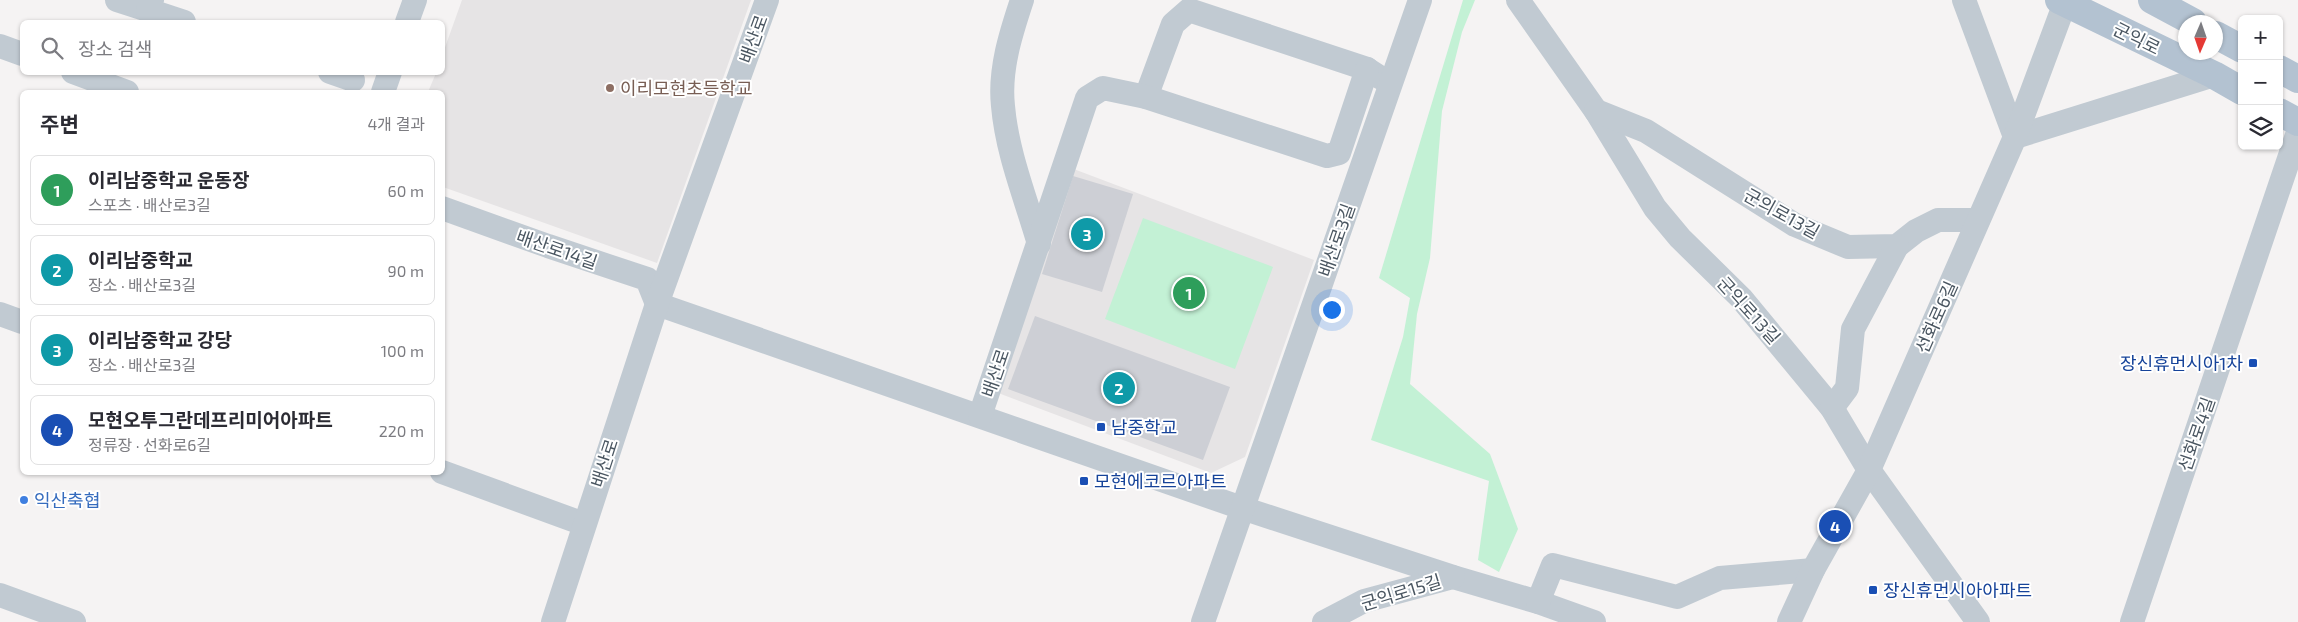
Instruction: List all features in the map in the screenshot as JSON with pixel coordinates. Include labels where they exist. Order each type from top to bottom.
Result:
[{"type":"main road","points":[[2152,0],[2180,15]]},
{"type":"main road","name":"군익로","points":[[2064,1],[2238,88]]},
{"type":"main road","points":[[2223,39],[2238,47]]},
{"type":"main road","points":[[2283,114],[2298,122]]},
{"type":"street","points":[[117,0],[150,5],[180,20]]},
{"type":"street","points":[[409,20],[415,0]]},
{"type":"street","name":"배산로","points":[[553,622],[656,304],[767,0]]},
{"type":"street","points":[[1022,0],[1010,35],[1002,104],[1009,142],[1039,244]]},
{"type":"street","name":"배산로3길","points":[[1203,622],[1420,0]]},
{"type":"street","name":"군익로13길","points":[[1518,0],[1596,111],[1655,208],[1680,238],[1741,298],[1832,408],[1869,470],[1978,622]]},
{"type":"street","points":[[1964,0],[2015,138],[2214,75]]},
{"type":"street","name":"선화로6길","points":[[1788,622],[1813,570],[1869,470],[2015,138],[2064,1]]},
{"type":"street","points":[[1146,96],[1172,24],[1189,10],[1367,69],[1391,84]]},
{"type":"street","points":[[0,46],[20,53]]},
{"type":"street","points":[[1039,244],[1088,98],[1103,88],[1146,96],[1327,156],[1339,153],[1367,69]]},
{"type":"street","points":[[81,75],[122,90]]},
{"type":"street","points":[[339,75],[353,80]]},
{"type":"street","points":[[384,90],[389,75]]},
{"type":"street","name":"군의로13길","points":[[1596,111],[1646,131],[1795,225],[1848,247],[1897,246]]},
{"type":"street","name":"선화로4길","points":[[2132,622],[2298,132]]},
{"type":"street","name":"배산로14길","points":[[445,209],[647,279],[656,304]]},
{"type":"street","points":[[1832,408],[1847,388],[1853,329],[1897,246],[1916,231],[1938,220],[1978,220]]},
{"type":"street","name":"배산로","points":[[656,304],[980,416],[1039,244]]},
{"type":"street","points":[[0,314],[20,321]]},
{"type":"street","points":[[980,416],[1242,508],[1453,577],[1538,602],[1594,622]]},
{"type":"street","points":[[445,473],[584,524]]},
{"type":"street","points":[[1538,602],[1553,565],[1677,597],[1720,578],[1813,570]]},
{"type":"street","name":"군익로15길","points":[[1324,622],[1364,601],[1453,577]]},
{"type":"street","points":[[0,595],[74,622]]},
{"type":"shaded area","points":[[462,0],[751,0],[657,263],[445,188],[445,90],[429,90],[435,75],[445,75],[445,47]]},
{"type":"shaded area","points":[[1071,168],[1314,260],[1245,457],[1211,473],[993,391]]},
{"type":"green space","points":[[1463,0],[1475,0],[1462,32],[1442,111],[1430,258],[1417,314],[1410,384],[1490,454],[1518,529],[1499,572],[1478,560],[1489,481],[1371,440],[1403,337],[1410,298],[1379,278]]},
{"type":"green space","points":[[1143,218],[1273,267],[1235,369],[1105,319]]},
{"type":"building","points":[[1073,176],[1133,194],[1102,292],[1042,274]]},
{"type":"building","points":[[1035,316],[1230,387],[1203,460],[1008,389]]},
{"type":"place","name":"이리모현초등학교","points":[[610,88]]},
{"type":"place","name":"이리남중학교 강당","points":[[1087,234]]},
{"type":"place","name":"이리남중학교 운동장","points":[[1189,293]]},
{"type":"place","name":"장신휴먼시아1차","points":[[2253,363]]},
{"type":"place","name":"이리남중학교","points":[[1119,388]]},
{"type":"place","name":"남중학교","points":[[1101,427]]},
{"type":"place","name":"모현에코르아파트","points":[[1084,481]]},
{"type":"place","name":"익산축협","points":[[24,500]]},
{"type":"place","name":"모현오투그란데프리미어아파트","points":[[1835,526]]},
{"type":"place","name":"장신휴먼시아아파트","points":[[1873,590]]}]
